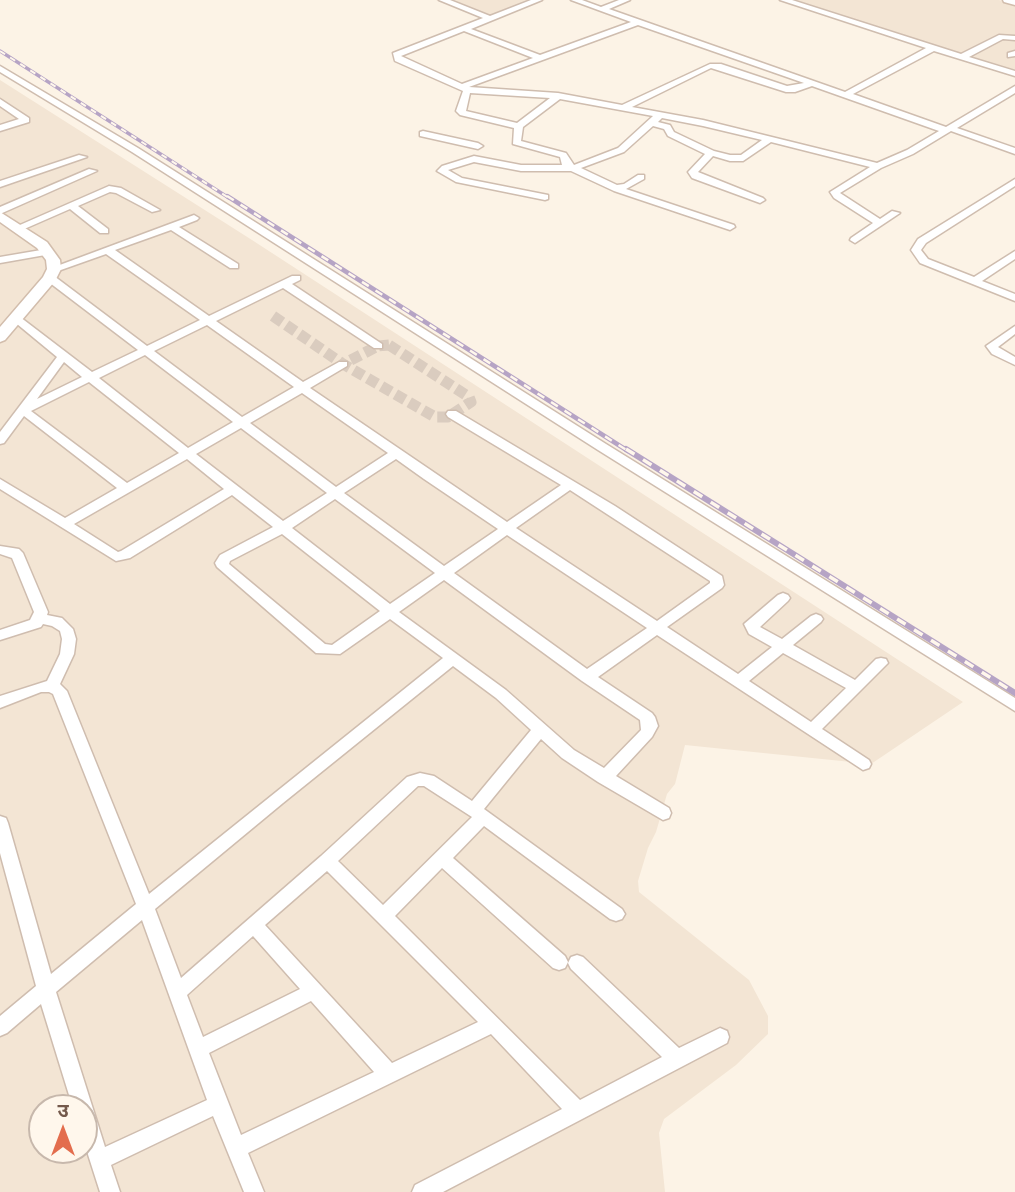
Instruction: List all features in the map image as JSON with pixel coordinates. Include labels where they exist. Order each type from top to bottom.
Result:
[{"type":"street","points":[[538,0],[396,55],[398,59],[465,89],[558,96],[623,108],[656,119],[770,139],[878,166]]},
{"type":"street","points":[[575,0],[845,95],[1015,151]]},
{"type":"street","points":[[601,9],[626,0]]},
{"type":"street","points":[[785,0],[1015,74]]},
{"type":"street","points":[[1008,0],[1015,2]]},
{"type":"street","points":[[452,1],[489,18]]},
{"type":"street","points":[[465,89],[638,22]]},
{"type":"street","points":[[462,28],[540,58]]},
{"type":"street","points":[[962,57],[1002,37],[1015,38]]},
{"type":"street","points":[[845,95],[933,48]]},
{"type":"street","points":[[623,108],[710,66],[719,66],[786,89],[795,89],[811,83]]},
{"type":"street","points":[[0,68],[135,150],[1015,705]]},
{"type":"street","points":[[465,89],[460,111],[519,126]]},
{"type":"street","points":[[880,223],[837,196],[835,192],[878,166],[910,152],[1015,89]]},
{"type":"street","points":[[558,96],[519,126],[516,142],[563,155],[566,157],[566,164],[616,188],[730,227]]},
{"type":"street","points":[[0,102],[26,120],[0,128]]},
{"type":"street","points":[[656,119],[667,127],[671,134],[711,153],[743,158],[770,139]]},
{"type":"street","points":[[545,197],[459,180],[442,171],[468,160],[521,168],[573,168],[621,150],[656,119]]},
{"type":"street","points":[[424,134],[478,145]]},
{"type":"street","points":[[468,160],[468,154],[488,138]]},
{"type":"street","points":[[711,153],[694,172],[695,176],[760,200]]},
{"type":"street","points":[[0,184],[82,157]]},
{"type":"street","points":[[0,211],[92,171]]},
{"type":"street","points":[[616,188],[628,186],[641,177]]},
{"type":"street","points":[[1015,182],[918,246],[918,256],[924,261],[1015,298]]},
{"type":"street","points":[[18,228],[113,189],[155,210]]},
{"type":"street","points":[[70,205],[104,231]]},
{"type":"street","points":[[855,240],[895,213]]},
{"type":"street","points":[[0,216],[42,245],[53,260],[52,274]]},
{"type":"street","points":[[0,337],[52,274],[194,218]]},
{"type":"street","points":[[173,227],[234,266]]},
{"type":"street","points":[[109,251],[506,529],[863,764]]},
{"type":"street","points":[[0,260],[47,252]]},
{"type":"street","points":[[974,282],[1015,254]]},
{"type":"street","points":[[52,274],[143,351],[335,493],[445,570],[587,677],[647,717],[650,726],[628,755],[604,778]]},
{"type":"street","points":[[23,410],[206,319],[296,278]]},
{"type":"street","points":[[284,284],[378,346]]},
{"type":"street","points":[[16,319],[389,611],[501,694],[568,754],[663,813]]},
{"type":"street","points":[[1015,329],[992,346],[996,352],[1015,362]]},
{"type":"street","points":[[0,440],[64,355]]},
{"type":"street","points":[[66,523],[343,364]]},
{"type":"street","points":[[23,410],[127,489]]},
{"type":"street","points":[[452,414],[717,579],[717,586],[587,677]]},
{"type":"street","points":[[397,453],[282,528],[225,558],[222,563],[320,649],[335,650],[569,485]]},
{"type":"street","points":[[0,483],[116,556],[125,555],[234,488]]},
{"type":"street","points":[[0,550],[13,552],[18,556],[41,612],[36,623],[0,635]]},
{"type":"street","points":[[783,598],[751,626],[856,687]]},
{"type":"street","points":[[40,618],[57,622],[66,629],[69,639],[67,654],[52,686]]},
{"type":"street","points":[[739,681],[816,619]]},
{"type":"street","points":[[0,1027],[453,658]]},
{"type":"street","points":[[812,730],[881,663]]},
{"type":"street","points":[[0,702],[40,687],[52,686],[60,691],[254,1192]]},
{"type":"street","points":[[385,915],[442,857],[478,814],[540,730]]},
{"type":"street","points":[[177,992],[413,781],[428,780],[616,914]]},
{"type":"street","points":[[0,822],[46,989],[79,1094]]},
{"type":"street","points":[[442,857],[677,1059]]},
{"type":"street","points":[[327,860],[385,915],[577,1111]]},
{"type":"street","points":[[254,925],[389,1074]]},
{"type":"street","points":[[198,1049],[314,990]]},
{"type":"street","points":[[236,1148],[493,1024]]},
{"type":"street","points":[[422,1192],[720,1037]]},
{"type":"street","points":[[99,1160],[218,1104]]},
{"type":"street","points":[[98,1157],[110,1192]]},
{"type":"shaded area","points":[[436,0],[545,0],[492,21]]},
{"type":"shaded area","points":[[783,0],[999,0],[1015,5],[1015,73]]},
{"type":"shaded area","points":[[0,80],[252,240],[963,702],[871,764],[685,745],[675,784],[667,794],[656,832],[648,848],[638,881],[639,892],[749,980],[768,1016],[768,1034],[736,1065],[664,1119],[659,1133],[665,1192],[0,1192]]},
{"type":"tunnel","points":[[273,316],[343,364]]},
{"type":"tunnel","points":[[389,345],[469,397],[471,402],[448,417],[435,417],[343,364],[378,346],[389,345]]},
{"type":"railway","points":[[0,51],[229,198]]},
{"type":"railway","points":[[227,196],[628,451]]},
{"type":"railway","points":[[626,449],[1015,693]]}]
